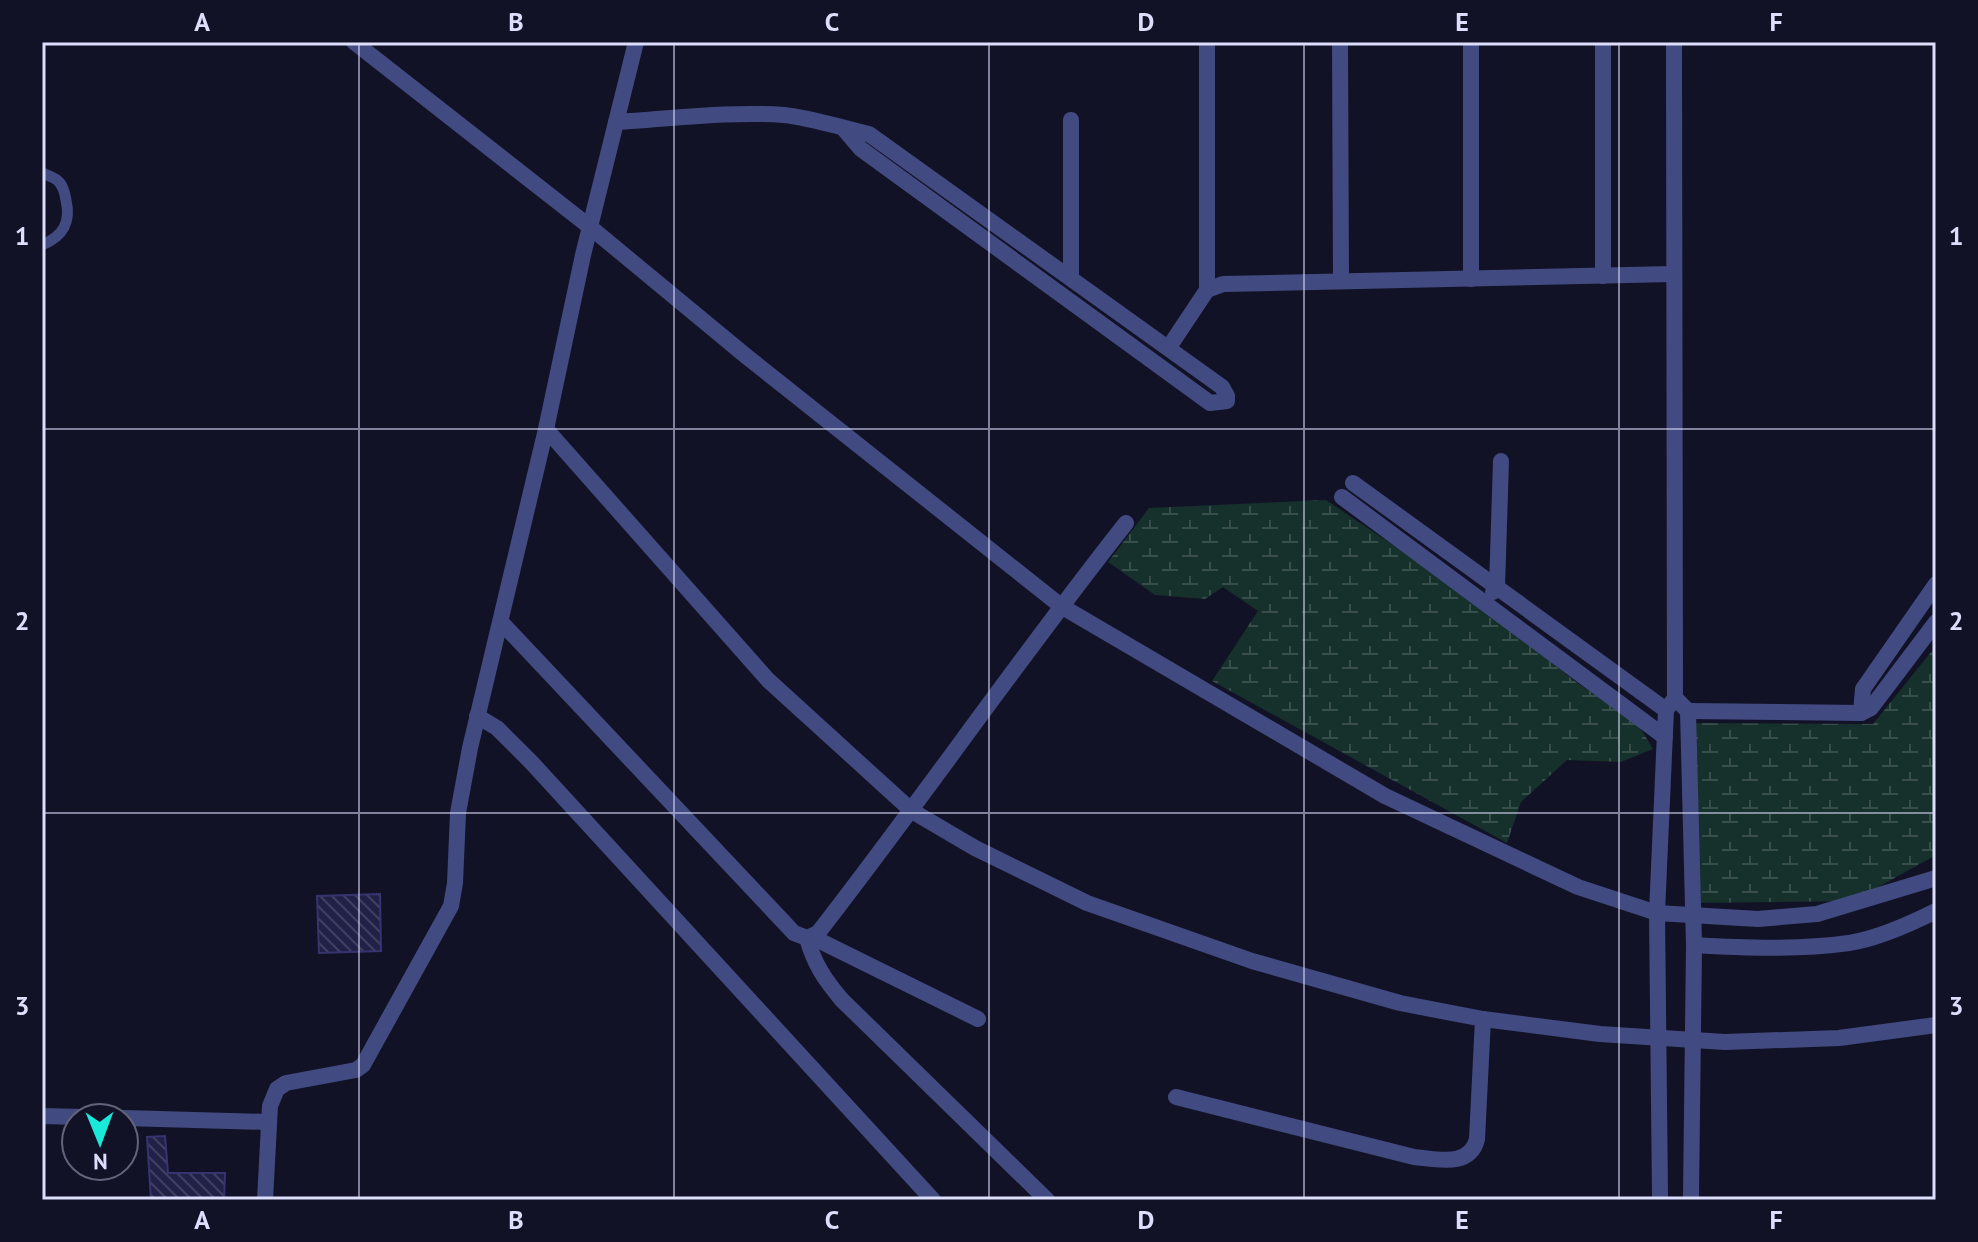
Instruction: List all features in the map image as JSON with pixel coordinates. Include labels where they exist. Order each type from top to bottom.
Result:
[{"type":"street","points":[[354,42],[590,227],[746,356],[1061,606],[1385,796],[1578,887],[1657,913],[1758,919],[1817,914],[1936,878]]},
{"type":"street","points":[[265,1200],[269,1122],[277,1089],[286,1083],[356,1070],[363,1065],[446,917],[454,896],[458,813],[477,716],[636,42]]},
{"type":"street","points":[[1169,347],[1207,290],[1207,42]]},
{"type":"street","points":[[1340,42],[1341,281]]},
{"type":"street","points":[[1471,42],[1471,279]]},
{"type":"street","points":[[1603,42],[1603,276]]},
{"type":"street","points":[[1660,1196],[1657,913],[1665,737],[1671,704],[1674,42]]},
{"type":"street","points":[[616,122],[786,115],[843,128],[869,134],[1169,347],[1222,387],[1227,401],[1210,403],[861,149],[843,128]]},
{"type":"street","points":[[1071,120],[1071,277]]},
{"type":"street","points":[[1207,290],[1223,284],[1673,274]]},
{"type":"street","points":[[546,429],[768,680],[912,811],[975,848],[1087,903],[1252,961],[1400,1003],[1483,1019],[1600,1034],[1725,1042],[1839,1038],[1936,1025]]},
{"type":"street","points":[[1486,604],[1497,587],[1501,461]]},
{"type":"street","points":[[1353,483],[1497,587],[1671,704],[1688,711],[1861,713],[1871,708],[1936,622]]},
{"type":"street","points":[[1342,497],[1665,737]]},
{"type":"street","points":[[1047,1200],[842,1000],[822,977],[812,959],[809,938],[912,811],[1061,606],[1126,523]]},
{"type":"street","points":[[1861,713],[1863,689],[1936,584]]},
{"type":"street","points":[[501,622],[794,933],[978,1019]]},
{"type":"street","points":[[1688,711],[1694,945],[1691,1196]]},
{"type":"street","points":[[477,716],[497,728],[532,763],[933,1200]]},
{"type":"street","points":[[1694,945],[1740,948],[1851,943],[1917,921],[1936,911]]},
{"type":"street","points":[[1176,1097],[1414,1157],[1454,1160],[1466,1157],[1474,1150],[1477,1139],[1483,1019]]},
{"type":"street","points":[[140,1118],[269,1122]]},
{"type":"lane","points":[[42,173],[59,180],[69,215],[65,228],[53,240],[42,245]]},
{"type":"green space","points":[[1326,500],[1467,595],[1576,682],[1638,724],[1653,749],[1621,762],[1567,760],[1521,802],[1507,843],[1212,681],[1258,611],[1223,587],[1205,599],[1155,595],[1108,562],[1149,508]]},
{"type":"green space","points":[[1936,646],[1936,855],[1853,901],[1689,903],[1688,723],[1873,724]]},
{"type":"building","points":[[380,894],[381,951],[319,953],[317,896]]},
{"type":"building","points":[[165,1136],[168,1173],[225,1173],[224,1200],[151,1200],[147,1137]]}]
